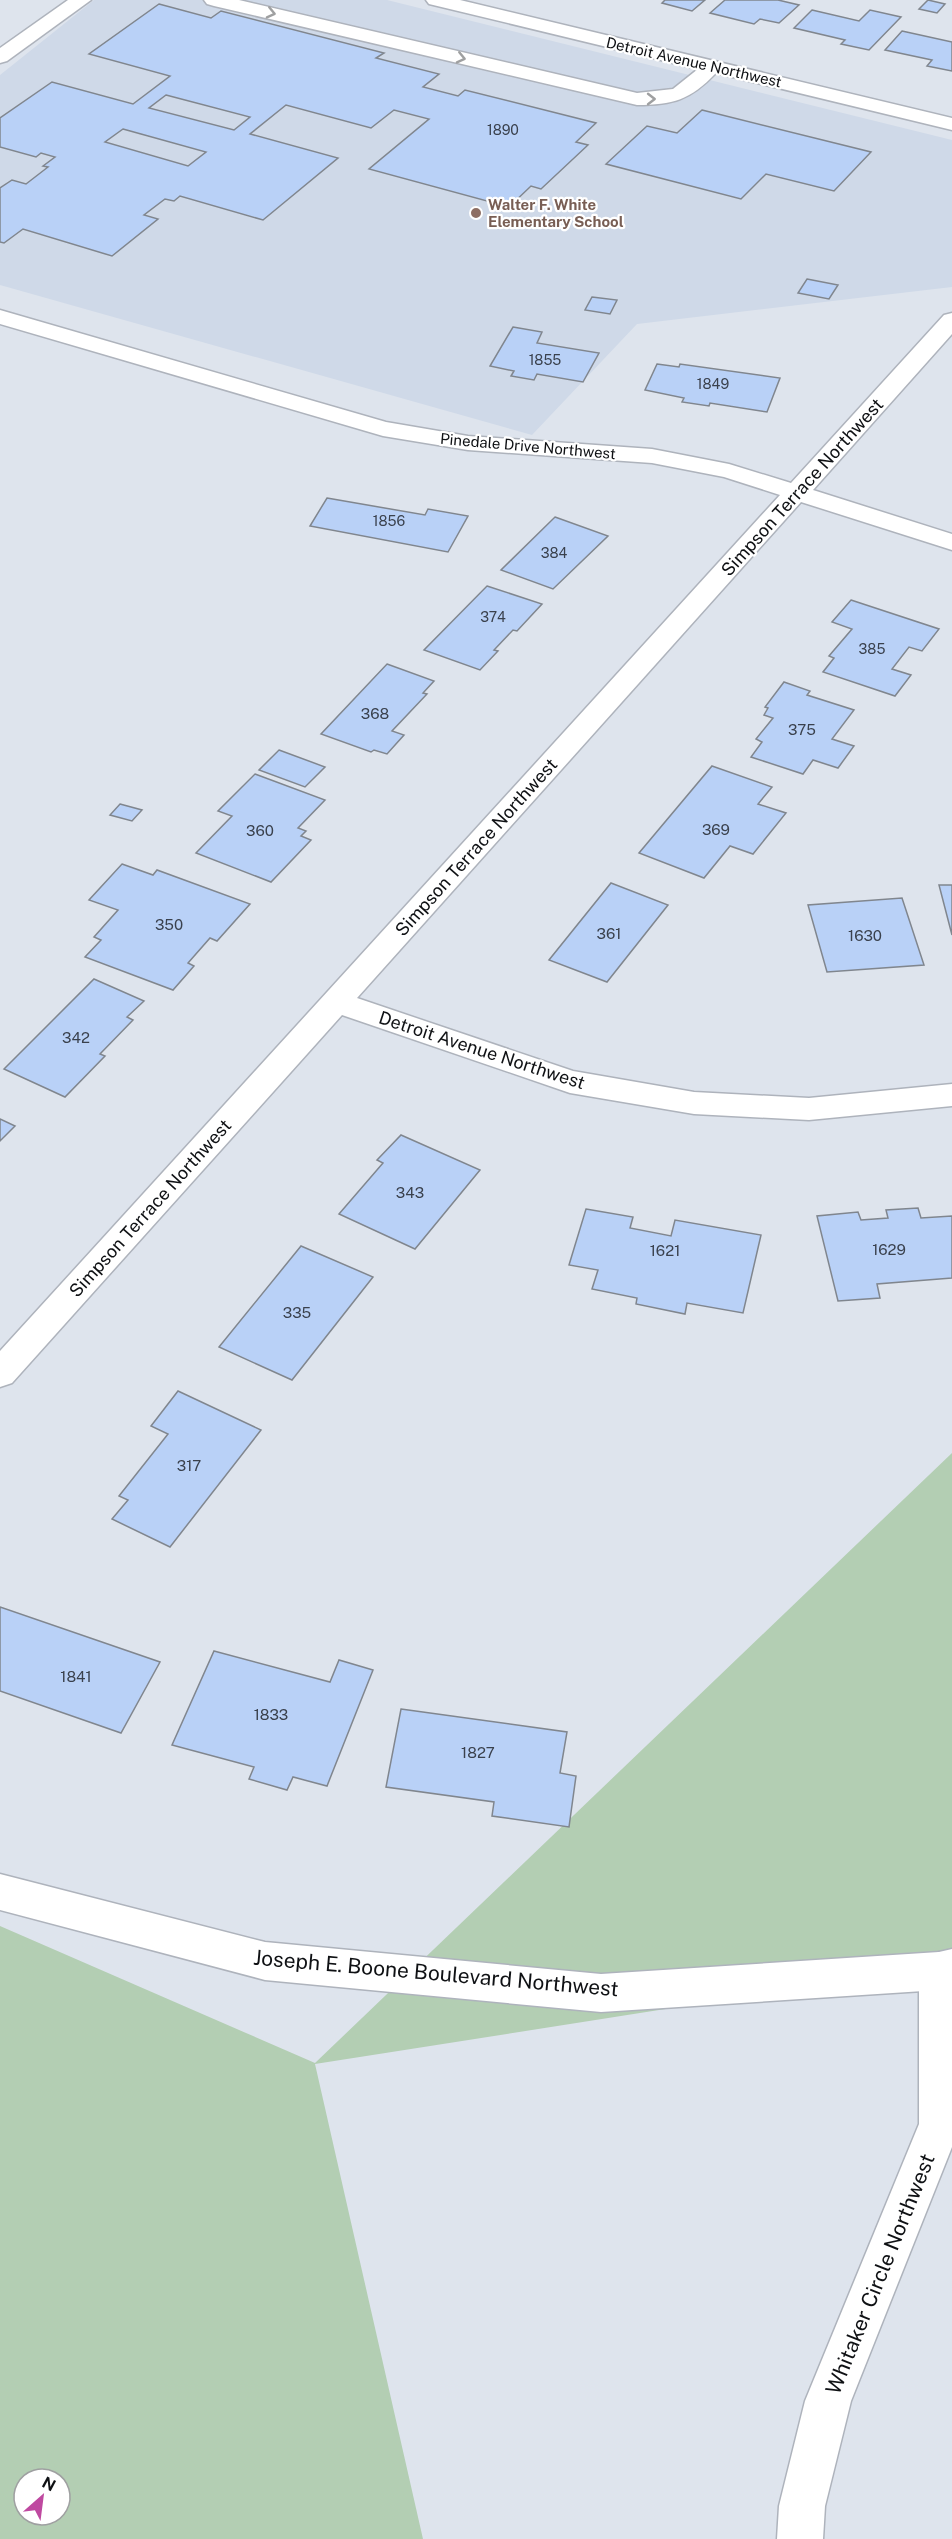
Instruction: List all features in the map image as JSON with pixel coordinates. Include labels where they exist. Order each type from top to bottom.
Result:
[{"type":"street","points":[[0,57],[81,0]]},
{"type":"street","points":[[214,0],[638,99],[665,99],[687,92],[712,66]]},
{"type":"street","name":"Detroit Avenue Northwest","points":[[436,0],[952,124]]},
{"type":"street","name":"Pinedale Drive Northwest","points":[[0,317],[383,429],[468,443],[652,456],[729,471],[952,542]]},
{"type":"street","name":"Simpson Terrace Northwest","points":[[0,1374],[952,320]]},
{"type":"street","name":"Detroit Avenue Northwest","points":[[335,1002],[570,1082],[694,1103],[809,1109],[952,1095]]},
{"type":"street","name":"Joseph E. Boone Boulevard Northwest","points":[[0,1892],[265,1961],[601,1993],[946,1969]]},
{"type":"street","name":"Whitaker Circle Northwest","points":[[800,2539],[802,2506],[828,2401],[940,2124],[946,1969]]},
{"type":"shaded area","name":"Walter F. White Elementary School","points":[[94,0],[387,0],[952,140],[952,287],[637,324],[532,435],[0,285],[0,75]]},
{"type":"green space","points":[[952,1453],[952,1964],[315,2064],[423,2539],[0,2539],[0,1926],[315,2063]]},
{"type":"building","points":[[665,0],[705,0],[692,11],[662,3]]},
{"type":"building","points":[[725,0],[778,0],[799,5],[779,23],[760,19],[754,24],[710,13]]},
{"type":"building","points":[[928,0],[945,4],[937,13],[919,9]]},
{"type":"building","points":[[159,4],[211,18],[221,11],[384,53],[376,58],[439,74],[423,87],[458,96],[465,90],[596,123],[576,142],[588,145],[541,189],[531,186],[509,207],[369,169],[429,119],[394,110],[371,128],[286,105],[250,134],[338,158],[263,220],[180,196],[174,201],[165,199],[144,215],[158,219],[112,256],[23,229],[4,243],[0,242],[0,188],[12,180],[26,184],[48,167],[43,166],[55,157],[41,153],[36,157],[0,147],[0,118],[52,82],[133,104],[170,76],[89,54]],"holes":[[[166,95],[250,117],[234,130],[149,108]],[[123,129],[141,134],[206,152],[188,166],[105,142]]]},
{"type":"building","points":[[812,10],[859,21],[870,10],[901,17],[869,50],[841,44],[845,40],[794,28]]},
{"type":"building","points":[[902,31],[952,42],[952,71],[927,66],[932,60],[885,50]]},
{"type":"building","points":[[702,110],[871,152],[834,191],[766,174],[741,199],[606,164],[647,126],[677,133]]},
{"type":"building","points":[[807,279],[838,285],[829,299],[798,293]]},
{"type":"building","points":[[592,297],[617,300],[610,314],[585,310]]},
{"type":"building","points":[[513,327],[542,332],[537,343],[599,353],[583,382],[537,374],[534,380],[511,376],[514,371],[490,366]]},
{"type":"building","points":[[657,364],[679,367],[680,364],[780,378],[767,412],[710,403],[709,406],[682,402],[684,398],[645,390]]},
{"type":"building","points":[[327,498],[425,515],[428,509],[468,516],[448,552],[310,526]]},
{"type":"building","points":[[555,517],[608,536],[553,589],[501,570]]},
{"type":"building","points":[[487,586],[542,604],[517,631],[513,630],[494,650],[498,651],[480,670],[424,650]]},
{"type":"building","points":[[851,600],[939,629],[922,651],[909,647],[892,669],[911,675],[895,696],[823,672],[834,658],[829,656],[852,629],[832,622]]},
{"type":"building","points":[[387,664],[434,681],[423,693],[427,694],[392,731],[404,735],[387,754],[374,750],[371,752],[321,734]]},
{"type":"building","points":[[784,682],[810,691],[807,695],[854,710],[832,739],[854,746],[838,768],[813,760],[803,774],[751,757],[762,742],[756,739],[773,718],[764,715],[768,708],[765,707]]},
{"type":"building","points":[[279,750],[325,767],[305,787],[259,770]]},
{"type":"building","points":[[712,766],[772,787],[758,804],[786,813],[753,854],[730,846],[704,878],[639,853]]},
{"type":"building","points":[[255,774],[325,800],[298,828],[306,831],[301,836],[311,840],[271,882],[196,853],[232,816],[218,811]]},
{"type":"building","points":[[120,804],[142,810],[132,821],[110,815]]},
{"type":"building","points":[[122,864],[153,875],[157,870],[250,904],[217,941],[210,938],[188,963],[194,966],[173,990],[85,957],[101,940],[94,937],[118,910],[89,900]]},
{"type":"building","points":[[611,883],[668,905],[607,982],[549,960]]},
{"type":"building","points":[[939,885],[952,885],[952,935]]},
{"type":"building","points":[[902,898],[924,965],[827,972],[808,905]]},
{"type":"building","points":[[94,979],[144,1001],[127,1017],[133,1020],[100,1054],[105,1056],[65,1097],[4,1069]]},
{"type":"building","points":[[0,1119],[15,1126],[0,1141]]},
{"type":"building","points":[[401,1135],[480,1170],[415,1249],[339,1214],[383,1163],[377,1160]]},
{"type":"building","points":[[918,1208],[921,1218],[952,1216],[952,1278],[877,1284],[880,1298],[838,1301],[817,1216],[858,1212],[861,1220],[888,1218],[886,1210]]},
{"type":"building","points":[[586,1209],[633,1217],[630,1228],[671,1236],[675,1220],[761,1235],[743,1313],[687,1303],[685,1314],[636,1304],[637,1298],[592,1289],[598,1270],[569,1265]]},
{"type":"building","points":[[301,1246],[373,1277],[292,1380],[219,1347]]},
{"type":"building","points":[[178,1391],[261,1430],[170,1547],[112,1519],[128,1500],[119,1496],[168,1434],[151,1426]]},
{"type":"building","points":[[0,1607],[160,1662],[121,1733],[0,1691]]},
{"type":"building","points":[[214,1651],[330,1682],[339,1660],[373,1670],[327,1786],[293,1777],[287,1790],[249,1779],[254,1767],[172,1745]]},
{"type":"building","points":[[401,1709],[567,1732],[560,1773],[576,1776],[569,1827],[492,1816],[494,1802],[386,1787]]},
{"type":"place","name":"Walter F. White Elementary School","points":[[476,213]]}]
